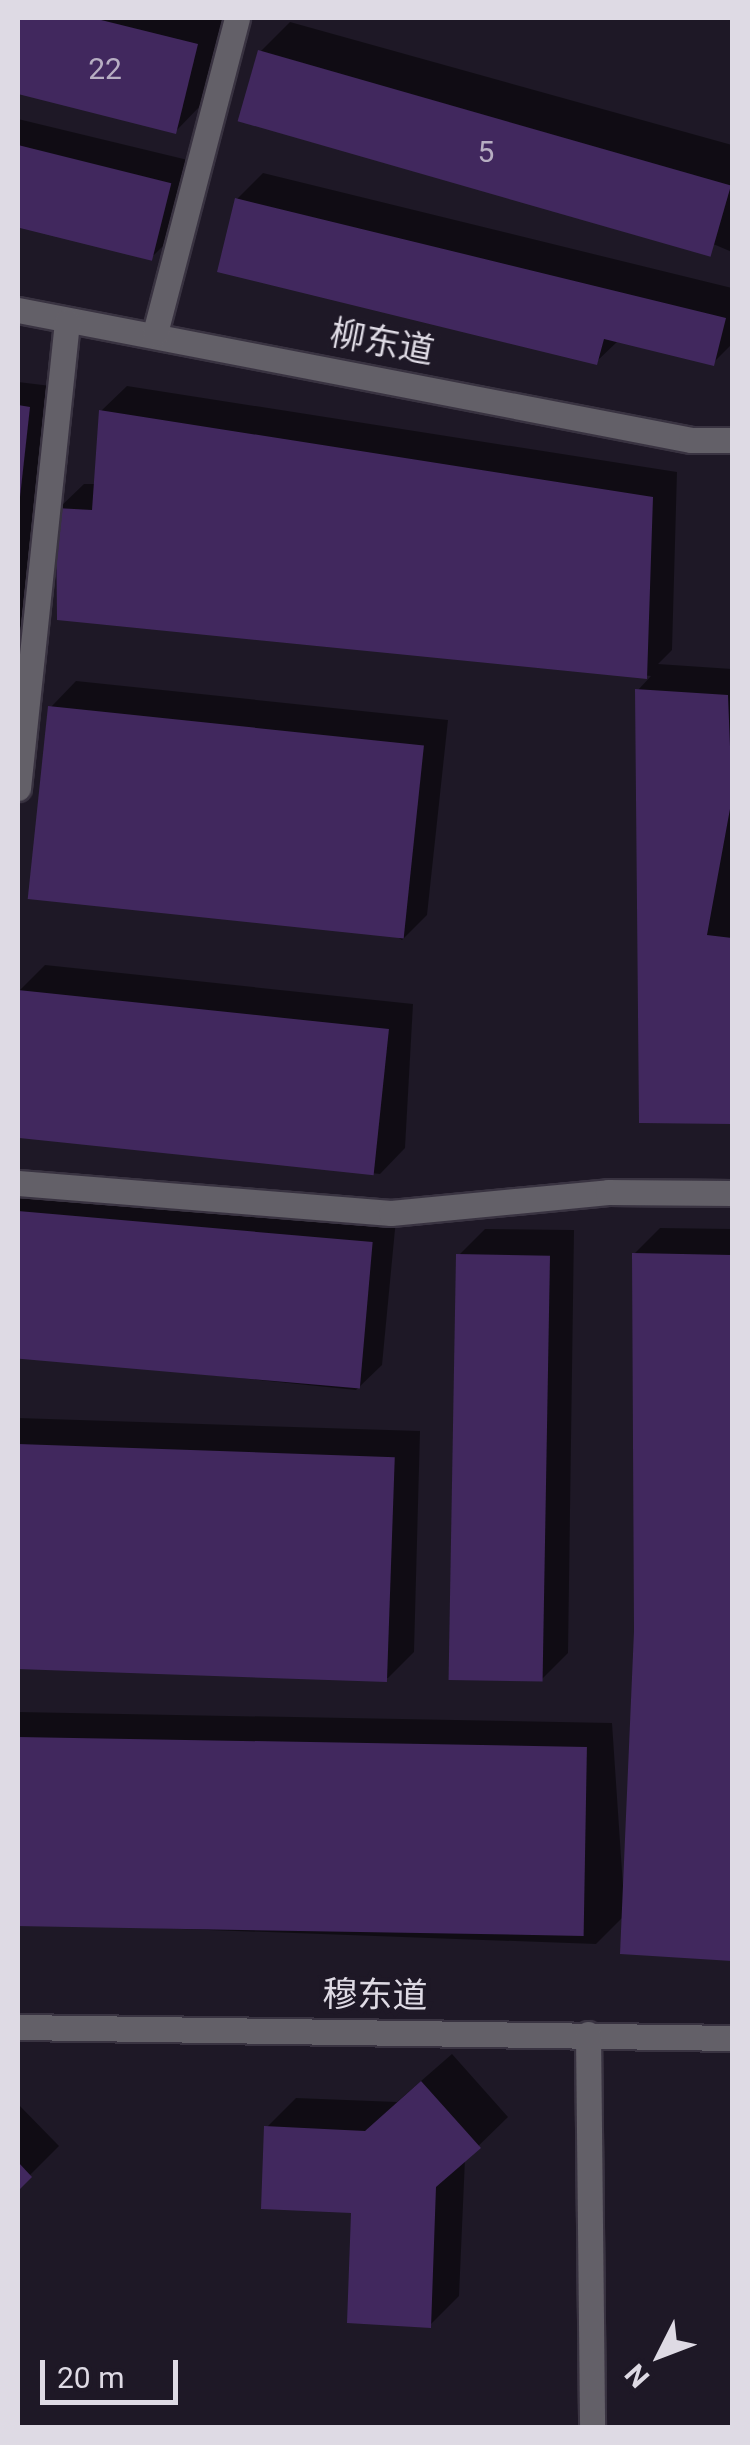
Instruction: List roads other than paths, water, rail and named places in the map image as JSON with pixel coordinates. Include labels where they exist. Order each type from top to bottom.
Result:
[{"type":"street","points":[[155,334],[237,18]]},
{"type":"street","name":"柳东道","points":[[18,310],[691,440],[732,440]]},
{"type":"street","points":[[18,788],[67,322]]},
{"type":"street","points":[[18,1183],[391,1213],[608,1192],[732,1194]]},
{"type":"street","name":"穆东道","points":[[18,2027],[732,2038]]},
{"type":"street","points":[[588,2034],[592,2428]]}]
